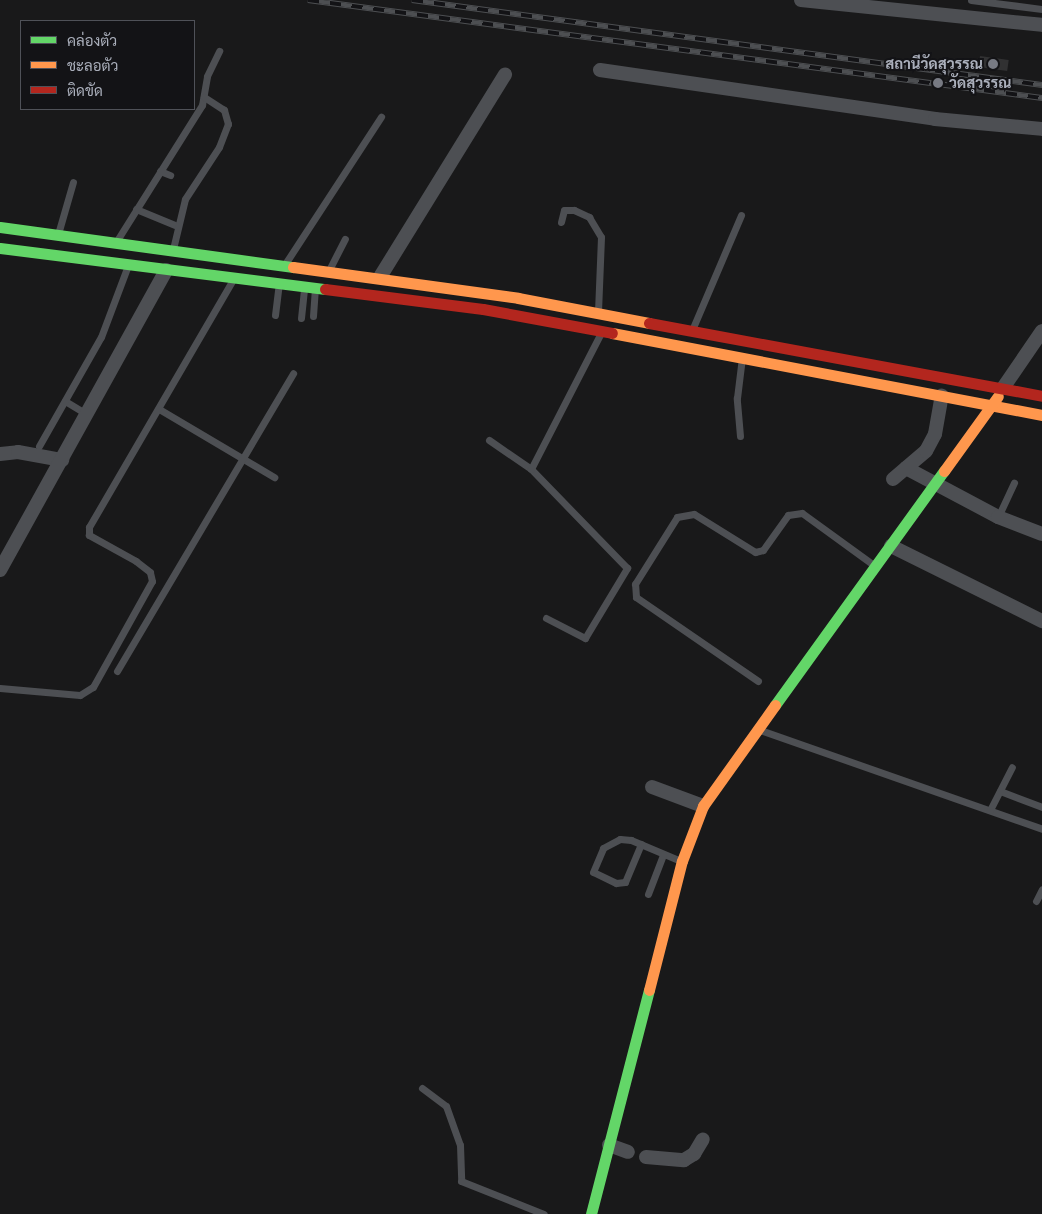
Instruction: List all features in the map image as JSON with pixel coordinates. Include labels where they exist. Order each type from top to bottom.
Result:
[{"type":"main road","points":[[0,227],[380,277],[598,312],[1042,396]]},
{"type":"main road","points":[[0,248],[310,287],[603,328],[742,358],[1042,414]]},
{"type":"main road","points":[[591,1214],[682,861],[703,806],[760,730],[1003,388]]},
{"type":"street","points":[[801,0],[1042,26]]},
{"type":"street","points":[[600,70],[935,119],[1042,129]]},
{"type":"street","points":[[380,277],[505,75]]},
{"type":"street","points":[[0,570],[166,270]]},
{"type":"street","points":[[1003,388],[1042,330]]},
{"type":"street","points":[[893,480],[926,451],[934,434],[942,396]]},
{"type":"street","points":[[0,454],[18,452],[62,460]]},
{"type":"street","points":[[906,468],[933,486],[998,517],[1042,534]]},
{"type":"street","points":[[892,546],[1042,621]]},
{"type":"street","points":[[652,787],[703,806]]},
{"type":"street","points":[[646,1157],[684,1160],[694,1154],[703,1139]]},
{"type":"street","points":[[609,1145],[628,1152]]},
{"type":"lane","points":[[971,0],[1042,9]]},
{"type":"lane","points":[[116,243],[204,96],[207,76],[219,50]]},
{"type":"lane","points":[[173,249],[175,225],[194,186],[220,147],[228,124],[224,110],[204,96]]},
{"type":"lane","points":[[285,264],[381,117]]},
{"type":"lane","points":[[160,171],[170,175]]},
{"type":"lane","points":[[58,236],[73,182]]},
{"type":"lane","points":[[186,183],[194,186]]},
{"type":"lane","points":[[136,209],[175,225]]},
{"type":"lane","points":[[561,222],[564,210],[574,210],[589,217],[601,237],[598,312]]},
{"type":"lane","points":[[692,331],[740,215]]},
{"type":"lane","points":[[329,270],[345,239]]},
{"type":"lane","points":[[40,446],[101,337],[128,265]]},
{"type":"lane","points":[[0,688],[80,695],[94,687],[152,581],[150,572],[136,561],[89,535],[89,526],[235,278]]},
{"type":"lane","points":[[275,315],[279,284]]},
{"type":"lane","points":[[310,287],[313,316]]},
{"type":"lane","points":[[300,318],[310,287]]},
{"type":"lane","points":[[531,469],[603,328]]},
{"type":"lane","points":[[740,436],[737,398],[742,358]]},
{"type":"lane","points":[[117,671],[245,460],[293,373]]},
{"type":"lane","points":[[65,401],[87,414]]},
{"type":"lane","points":[[158,409],[274,477]]},
{"type":"lane","points":[[489,440],[531,469],[627,568],[585,638],[546,618]]},
{"type":"lane","points":[[998,517],[1014,482]]},
{"type":"lane","points":[[758,681],[636,597],[636,584],[677,517],[694,514],[755,552],[762,550],[788,515],[802,513],[876,567]]},
{"type":"lane","points":[[760,730],[1042,829]]},
{"type":"lane","points":[[990,810],[1012,767]]},
{"type":"lane","points":[[1000,791],[1042,807]]},
{"type":"lane","points":[[641,844],[625,882],[616,883],[593,872],[608,843],[620,839],[641,844],[663,855],[682,861]]},
{"type":"lane","points":[[648,894],[663,855]]},
{"type":"lane","points":[[1036,901],[1042,889]]},
{"type":"lane","points":[[422,1088],[446,1106],[460,1145],[461,1181],[544,1214]]},
{"type":"building","name":"สถานีวัดสุวรรณ","points":[[980,56],[1009,60],[1007,71],[978,67]]},
{"type":"railway","points":[[308,0],[1042,98]]},
{"type":"railway","points":[[412,0],[1042,85]]},
{"type":"traffic: fast","points":[[0,227],[293,267]]},
{"type":"traffic: fast","points":[[0,248],[325,289]]},
{"type":"traffic: fast","points":[[775,705],[944,471]]},
{"type":"traffic: fast","points":[[591,1214],[649,990]]},
{"type":"traffic: slow","points":[[293,267],[518,298],[649,323]]},
{"type":"traffic: slow","points":[[612,333],[1042,415]]},
{"type":"traffic: slow","points":[[944,471],[998,396]]},
{"type":"traffic: slow","points":[[649,990],[682,861],[703,806],[775,705]]},
{"type":"traffic: jam","points":[[325,289],[483,309],[612,333]]},
{"type":"traffic: jam","points":[[649,323],[1042,396]]},
{"type":"place","name":"สถานีวัดสุวรรณ","points":[[993,64]]},
{"type":"place","name":"วัดสุวรรณ","points":[[938,83]]}]
